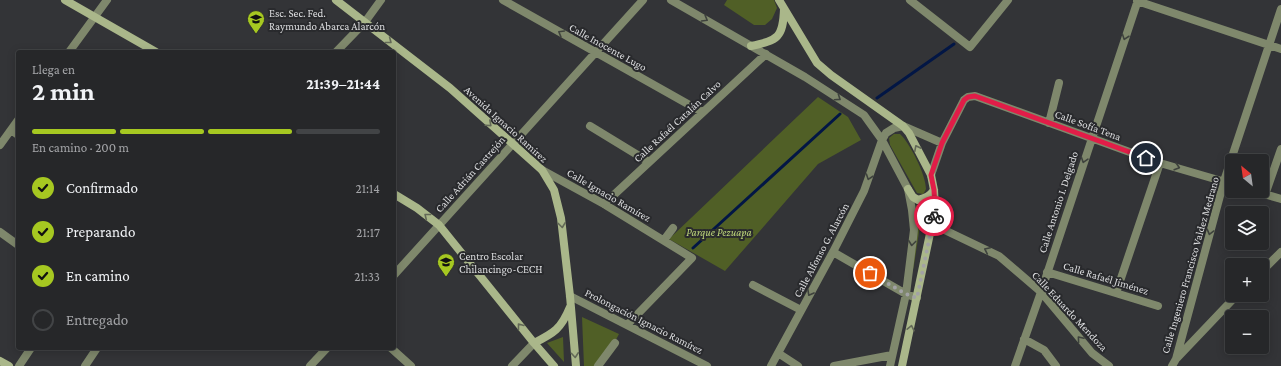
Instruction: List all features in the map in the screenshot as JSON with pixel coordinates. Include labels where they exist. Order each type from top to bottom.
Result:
[{"type":"main road","points":[[65,0],[152,50]]},
{"type":"main road","name":"Avenida Ignacio Ramirez","points":[[336,0],[450,88],[542,170],[554,190],[561,218],[576,366]]},
{"type":"main road","points":[[779,0],[817,63],[831,75],[903,126],[909,133],[931,175],[935,207],[902,366]]},
{"type":"main road","points":[[751,46],[770,42],[780,35],[784,23],[784,9]]},
{"type":"main road","points":[[908,189],[913,197],[918,200],[926,198],[934,190]]},
{"type":"main road","points":[[396,195],[417,208],[438,225],[554,366]]},
{"type":"main road","points":[[534,343],[548,336],[559,328],[565,320],[570,305]]},
{"type":"main road","points":[[0,361],[9,366]]},
{"type":"street","points":[[71,50],[107,0]]},
{"type":"street","points":[[338,50],[365,22],[380,0]]},
{"type":"street","name":"Calle Inocente Lugo","points":[[503,0],[702,112]]},
{"type":"street","name":"Calle Adrián Castrejón","points":[[396,273],[643,0]]},
{"type":"street","points":[[671,0],[805,77],[864,115],[882,140],[908,189],[914,230],[906,294],[890,366]]},
{"type":"street","points":[[910,0],[970,46],[1008,0]]},
{"type":"street","points":[[1138,1],[1281,49]]},
{"type":"street","name":"Calle Antonio I. Delgado","points":[[1015,366],[1138,1]]},
{"type":"street","name":"Calle Ingeniero Francisco Valdez Medrano","points":[[1236,154],[1281,9]]},
{"type":"street","name":"Calle Rafaél Catalán Calvo","points":[[604,204],[766,54]]},
{"type":"street","points":[[1049,123],[1059,83]]},
{"type":"street","name":"Calle Sofía Tena","points":[[942,143],[964,100],[968,97],[975,96],[1160,163],[1225,181]]},
{"type":"street","points":[[0,145],[16,123]]},
{"type":"street","points":[[590,126],[649,162]]},
{"type":"street","points":[[882,140],[886,133],[894,128],[903,126],[942,143],[931,175]]},
{"type":"street","points":[[11,130],[16,134]]},
{"type":"street","name":"Calle Alfonso G. Alarcón","points":[[771,366],[833,252],[864,191],[882,140]]},
{"type":"street","points":[[1269,184],[1281,149]]},
{"type":"street","points":[[1116,293],[1160,163]]},
{"type":"street","name":"Calle Ignacio Ramírez","points":[[542,170],[604,204],[692,258],[627,325]]},
{"type":"street","name":"Calle Ingeniero Francisco Valdez Medrano","points":[[1174,362],[1225,192]]},
{"type":"street","points":[[1269,196],[1281,199]]},
{"type":"street","name":"Calle Eduardo Mendoza","points":[[932,224],[999,256],[1041,292],[1092,353],[1109,366]]},
{"type":"street","points":[[664,240],[674,228]]},
{"type":"street","points":[[0,232],[16,244]]},
{"type":"street","points":[[833,252],[906,294],[917,298]]},
{"type":"street","points":[[1269,264],[1281,252]]},
{"type":"street","name":"Calle Rafaél Jiménez","points":[[1047,272],[1158,306]]},
{"type":"street","points":[[753,285],[801,310]]},
{"type":"street","name":"Prolongación Ignacio Ramírez","points":[[570,296],[707,366]]},
{"type":"street","points":[[1174,362],[1231,302]]},
{"type":"street","points":[[1024,339],[1044,350],[1056,366]]},
{"type":"street","points":[[512,366],[534,343]]},
{"type":"street","points":[[598,366],[615,343]]},
{"type":"street","points":[[18,366],[30,350]]},
{"type":"street","points":[[85,366],[97,350]]},
{"type":"street","points":[[310,366],[325,350]]},
{"type":"street","points":[[393,350],[411,366]]},
{"type":"street","points":[[778,353],[798,366]]},
{"type":"street","points":[[834,366],[892,355]]},
{"type":"green space","points":[[727,0],[774,0],[777,8],[772,19],[765,25],[754,25],[724,5]]},
{"type":"green space","name":"Parque Pezuapa","points":[[818,97],[848,117],[861,140],[818,164],[725,271],[669,239]]},
{"type":"green space","points":[[894,134],[900,134],[904,138],[917,160],[925,183],[926,189],[923,194],[917,193],[890,145],[889,138]]},
{"type":"green space","points":[[916,205],[923,206],[909,287],[916,225]]},
{"type":"green space","points":[[582,317],[619,334],[602,366],[584,366]]},
{"type":"green space","points":[[563,337],[564,362],[547,343]]},
{"type":"waterway","points":[[877,98],[954,44]]},
{"type":"waterway","points":[[693,248],[840,114]]},
{"type":"way so far","points":[[870,273],[906,294],[917,298],[934,216]]},
{"type":"place","name":"Esc. Sec. Fed. Raymundo Abarca Alarcón","points":[[256,34]]},
{"type":"place","name":"Centro Escolar Chilancingo-CECH","points":[[446,277]]},
{"type":"route","points":[[934,216],[934,190],[931,175],[942,143],[964,100],[968,97],[975,96],[1146,158]]}]
